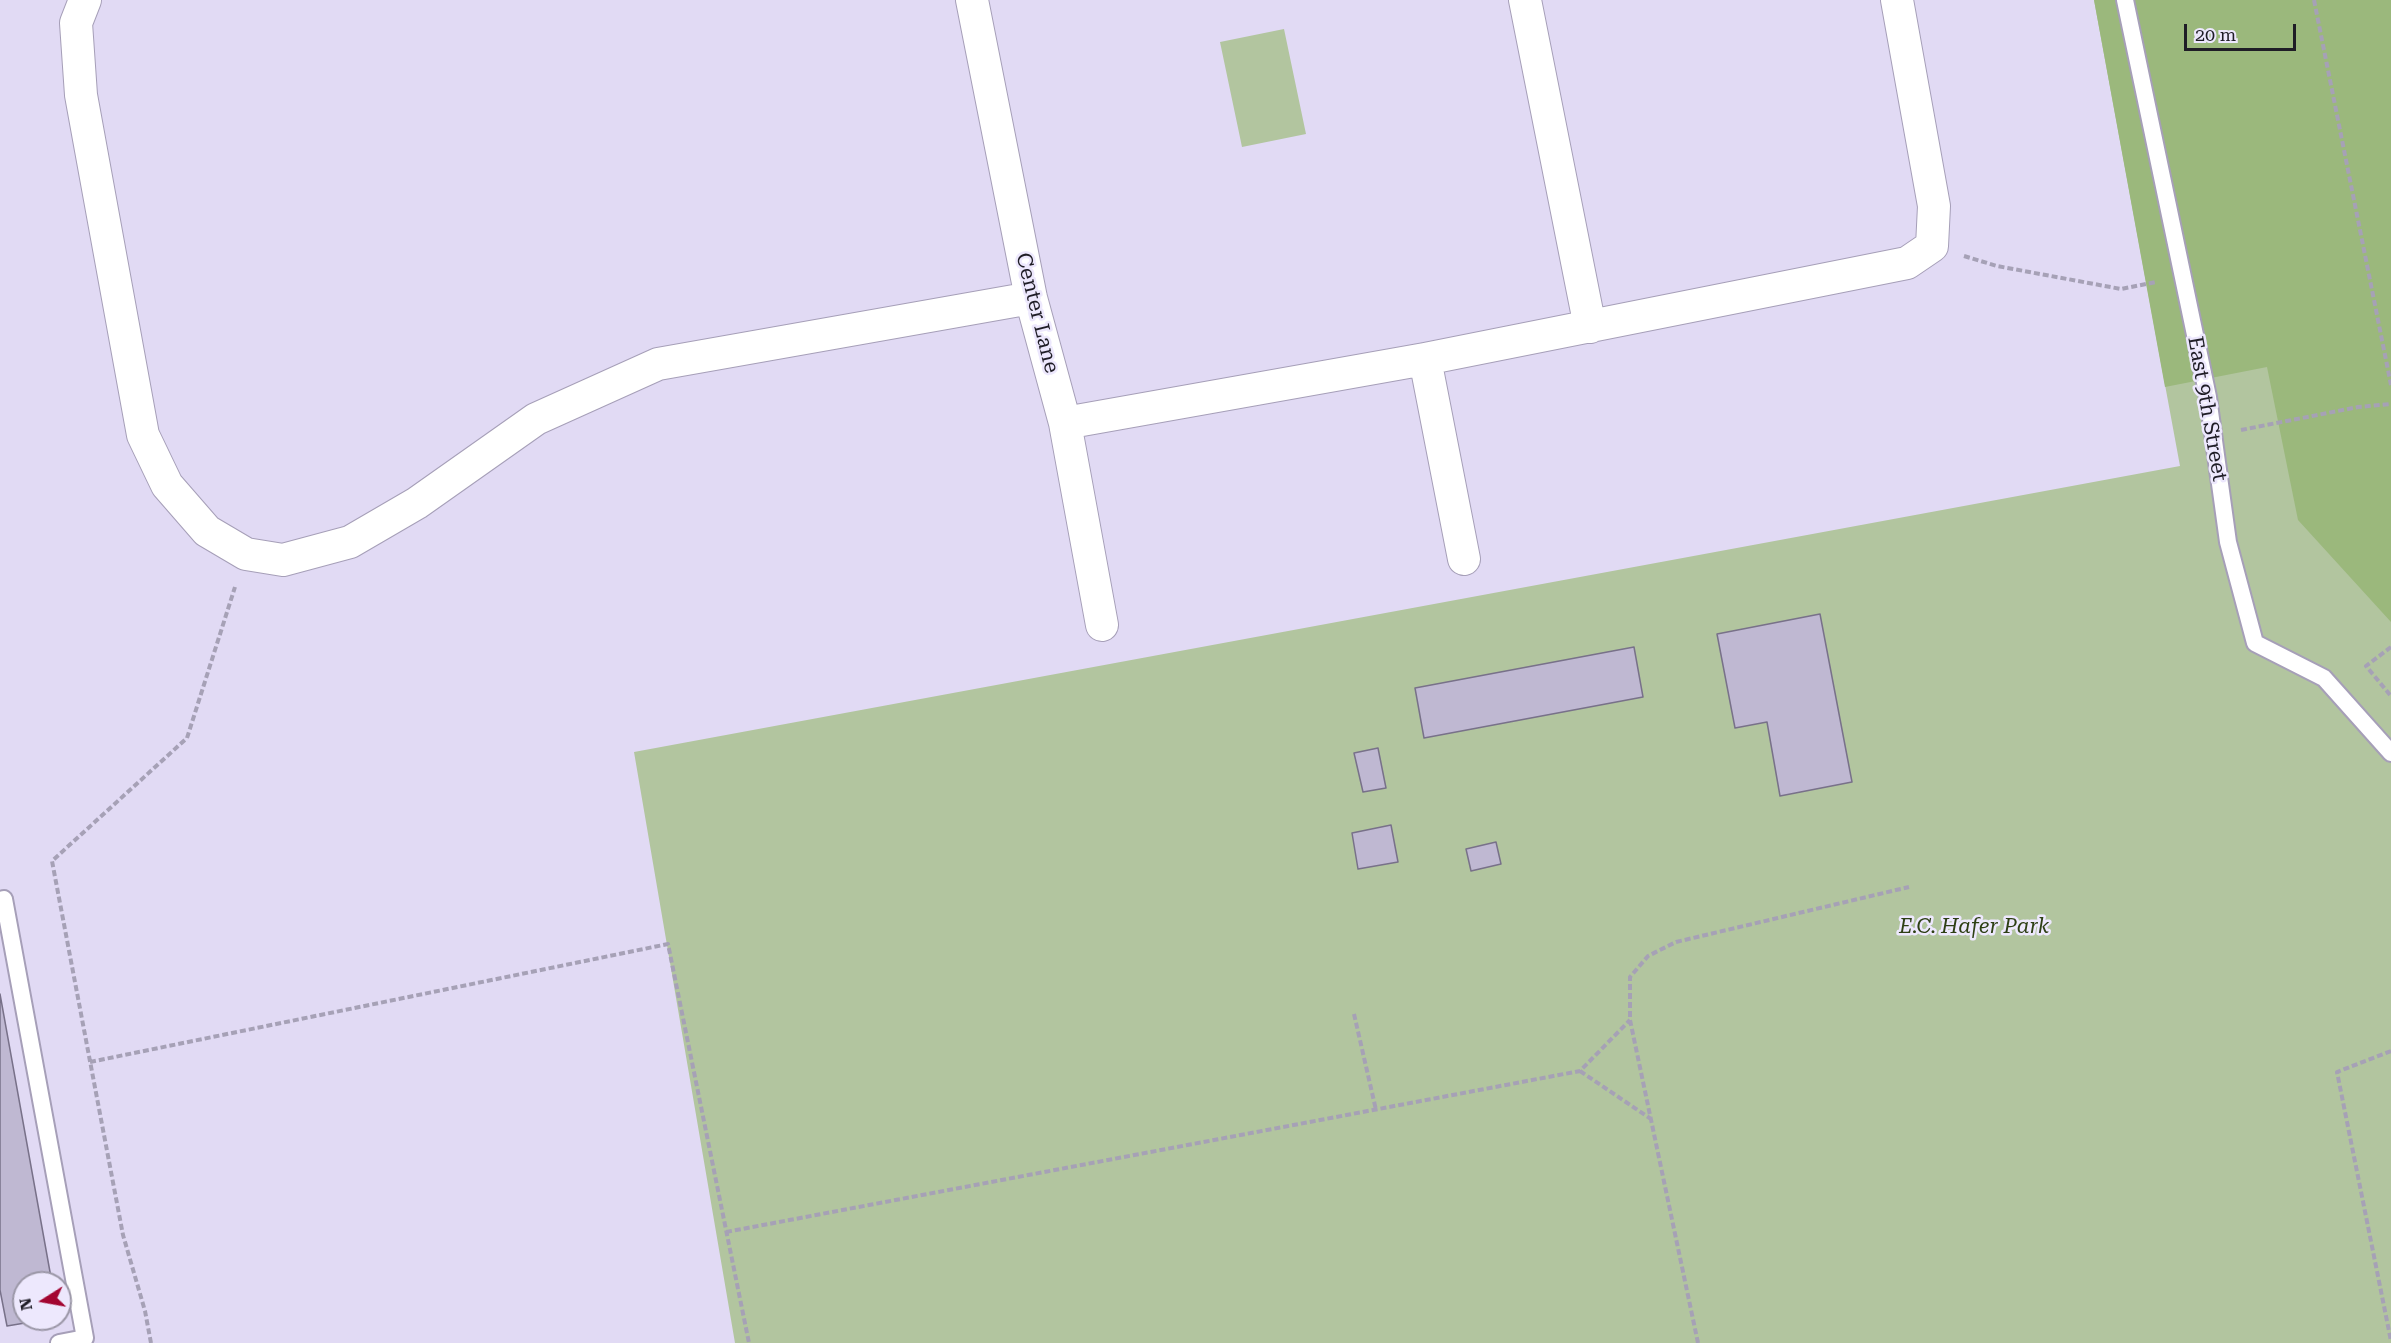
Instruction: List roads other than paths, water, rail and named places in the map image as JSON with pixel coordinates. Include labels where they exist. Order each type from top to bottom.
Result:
[{"type":"street","points":[[85,0],[76,22],[81,96],[143,435],[167,485],[207,531],[246,554],[283,560],[350,543],[417,503],[536,419],[658,364],[1031,298]]},
{"type":"street","name":"Center Lane","points":[[972,0],[1031,298],[1065,423],[1102,625]]},
{"type":"street","points":[[1525,0],[1590,327]]},
{"type":"street","points":[[1065,423],[1425,359],[1907,263],[1932,246],[1934,206],[1897,0]]},
{"type":"street","points":[[1425,359],[1464,559]]},
{"type":"lane","name":"East 9th Street","points":[[2125,0],[2208,397],[2228,542],[2255,643],[2324,678],[2391,753]]},
{"type":"lane","points":[[0,900],[4,899],[85,1338],[59,1343]]},
{"type":"park label","name":"E.C. Hafer Park","points":[[1974,927]]}]
